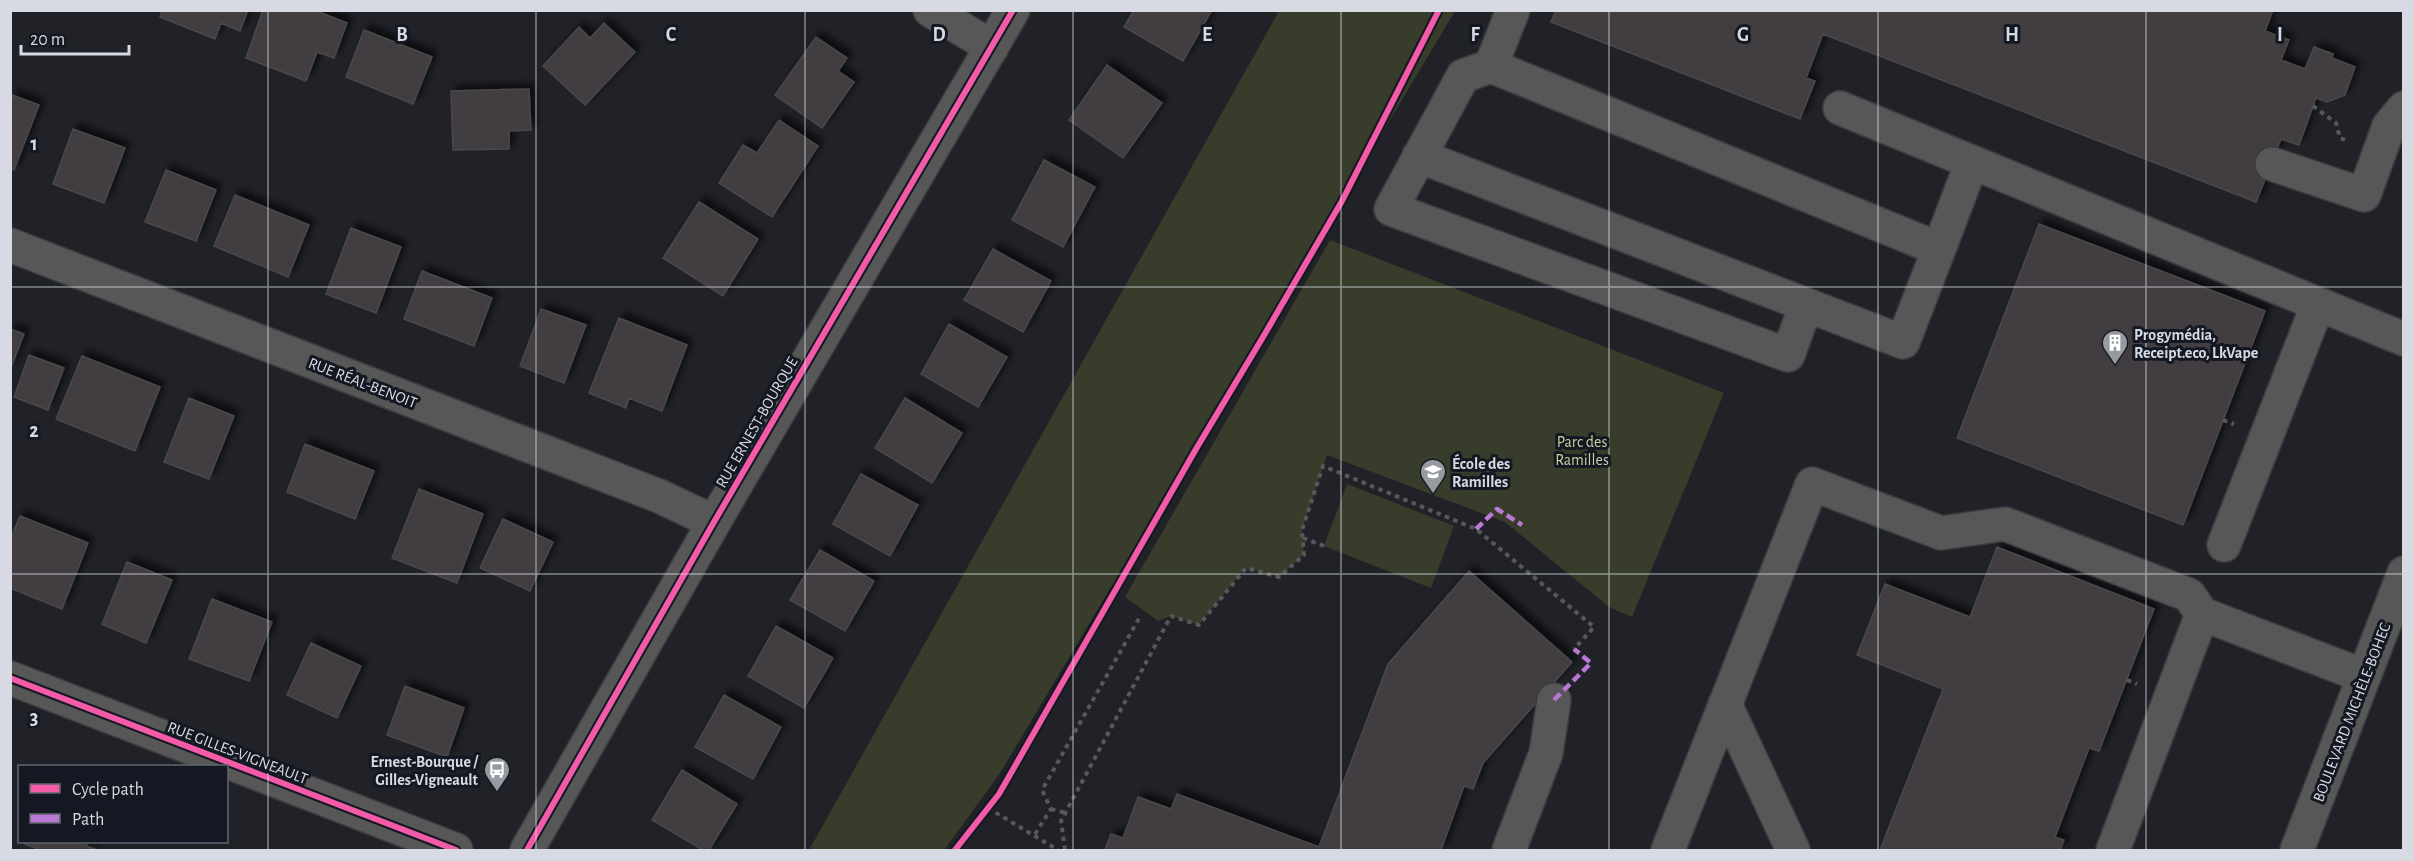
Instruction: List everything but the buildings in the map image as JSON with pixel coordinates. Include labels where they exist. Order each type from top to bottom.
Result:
[{"type":"street","points":[[930,10],[992,47]]},
{"type":"street","name":"RUE ERNEST-BOURQUE","points":[[527,850],[714,522],[1013,10]]},
{"type":"street","points":[[1491,66],[1513,10]]},
{"type":"street","points":[[1806,305],[1788,355],[1391,209],[1463,76],[1491,66],[1939,249]]},
{"type":"street","points":[[1840,108],[2403,339]]},
{"type":"street","points":[[2271,164],[2364,195],[2389,126],[2403,108]]},
{"type":"street","points":[[1419,156],[1903,342],[1972,162]]},
{"type":"street","name":"RUE RÉAL-BENOIT","points":[[10,245],[659,496],[714,522]]},
{"type":"street","points":[[2224,545],[2318,304]]},
{"type":"street","points":[[1668,850],[1812,484],[1941,533],[2005,524],[2189,595],[2202,614],[2364,676]]},
{"type":"street","name":"BOULEVARD MICHÈLE-BOHEC","points":[[2298,850],[2403,573]]},
{"type":"street","points":[[2113,850],[2202,614]]},
{"type":"street","name":"RUE GILLES-VIGNEAULT","points":[[12,682],[456,850]]},
{"type":"street","points":[[1509,850],[1546,753],[1554,700]]},
{"type":"street","points":[[1725,704],[1793,850]]},
{"type":"path","points":[[2313,106],[2336,123],[2340,138]]},
{"type":"path","points":[[1065,850],[1061,821],[1171,616],[1199,626],[1245,568],[1279,577],[1304,555],[1302,530],[1323,466],[1476,529],[1594,627],[1574,649]]},
{"type":"path","points":[[1303,538],[1324,546]]},
{"type":"path","points":[[1066,813],[1051,809],[1042,790],[1141,615]]},
{"type":"path","points":[[983,816],[993,801]]},
{"type":"path","points":[[988,808],[1012,824],[1035,834],[1058,850]]},
{"type":"path","points":[[1035,834],[1051,809]]},
{"type":"green space","points":[[1279,11],[1455,11],[1000,773],[948,845],[944,850],[809,850]]},
{"type":"green space","name":"Parc des Ramilles","points":[[1330,240],[1724,393],[1632,617],[1609,607],[1505,522],[1327,455],[1302,530],[1304,555],[1279,577],[1245,568],[1199,625],[1171,616],[1158,621],[1125,597]]},
{"type":"green space","points":[[1347,484],[1454,526],[1431,588],[1324,546]]},
{"type":"marked path","points":[[1476,529],[1497,509],[1522,525]]},
{"type":"marked path","points":[[1554,700],[1591,663],[1574,649]]},
{"type":"cycle path","points":[[527,850],[714,522],[1013,10]]},
{"type":"cycle path","points":[[955,850],[999,794],[1196,449],[1342,201],[1439,10]]},
{"type":"cycle path","points":[[10,678],[456,850]]},
{"type":"place","name":"Progymédia, Receipt.eco, LkVape","points":[[2115,366]]},
{"type":"place","name":"École des Ramilles","points":[[1433,495]]},
{"type":"place","name":"Ernest-Bourque / Gilles-Vigneault","points":[[497,793]]}]
